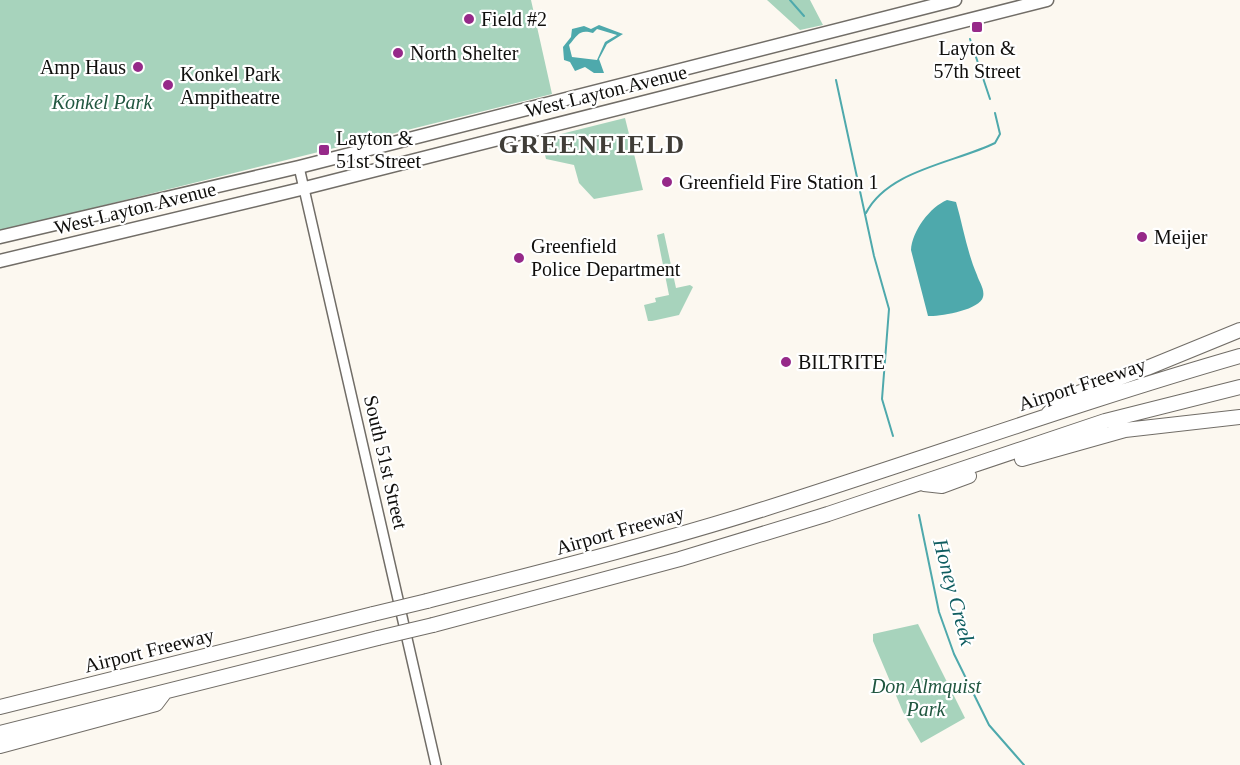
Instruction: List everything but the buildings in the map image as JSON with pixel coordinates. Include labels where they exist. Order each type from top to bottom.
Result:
[{"type":"highway","points":[[1046,415],[1064,398],[1147,368],[1240,330]]},
{"type":"highway","name":"Airport Freeway","points":[[0,707],[581,562],[721,522],[1046,415],[1240,356]]},
{"type":"highway","points":[[0,733],[433,625],[681,559],[1144,409],[1240,387]]},
{"type":"highway","points":[[919,483],[942,486],[1015,460],[1113,433],[1179,422],[1240,417]]},
{"type":"highway","points":[[0,746],[156,704],[165,692]]},
{"type":"main road","name":"West Layton Avenue","points":[[0,237],[300,167],[955,0]]},
{"type":"main road","name":"West Layton Avenue","points":[[0,261],[305,188],[1047,0]]},
{"type":"street","name":"South 51st Street","points":[[300,167],[436,765]]},
{"type":"green space","name":"Konkel Park","points":[[0,0],[531,0],[552,94],[0,231]]},
{"type":"green space","points":[[767,0],[810,0],[823,25],[800,30]]},
{"type":"green space","points":[[625,118],[643,190],[594,199],[579,183],[574,165],[546,159],[541,139]]},
{"type":"green space","points":[[664,233],[676,288],[690,285],[693,287],[679,315],[648,321],[644,305],[656,302],[655,298],[669,295],[657,235]]},
{"type":"green space","name":"Don Almquist Park","points":[[918,624],[965,718],[921,743],[903,712],[873,641],[873,634]]},
{"type":"water","points":[[599,25],[623,34],[607,44],[599,59],[604,73],[594,73],[585,67],[575,71],[570,62],[564,60],[563,47],[571,37],[572,29],[584,26],[591,29]],"holes":[[[597,29],[617,35],[605,42],[597,60],[572,57],[569,45],[582,32],[593,33]]]},
{"type":"water","points":[[947,200],[956,202],[970,257],[983,288],[983,297],[975,306],[967,309],[928,316],[911,250],[912,243],[923,220],[934,208]]},
{"type":"waterway","name":"Honey Creek","points":[[790,0],[804,16]]},
{"type":"waterway","points":[[970,39],[990,99]]},
{"type":"waterway","name":"Honey Creek","points":[[836,80],[874,256],[889,309],[882,399],[893,436]]},
{"type":"waterway","points":[[866,213],[876,198],[906,177],[995,143],[1000,134],[995,113]]},
{"type":"waterway","name":"Honey Creek","points":[[919,515],[939,612],[954,654],[989,725],[1024,765]]},
{"type":"place","name":"Field #2","points":[[469,19]]},
{"type":"place","name":"Layton & 57th Street","points":[[977,27]]},
{"type":"place","name":"North Shelter","points":[[398,53]]},
{"type":"place","name":"Amp Haus","points":[[138,67]]},
{"type":"place","name":"Konkel Park Ampitheatre","points":[[168,85]]},
{"type":"place","name":"Layton & 51st Street","points":[[324,150]]},
{"type":"place","name":"Greenfield Fire Station 1","points":[[667,182]]},
{"type":"place","name":"Meijer","points":[[1142,237]]},
{"type":"place","name":"Greenfield Police Department","points":[[519,258]]},
{"type":"place","name":"BILTRITE","points":[[786,362]]},
{"type":"district","name":"GREENFIELD","points":[[592,144]]}]
